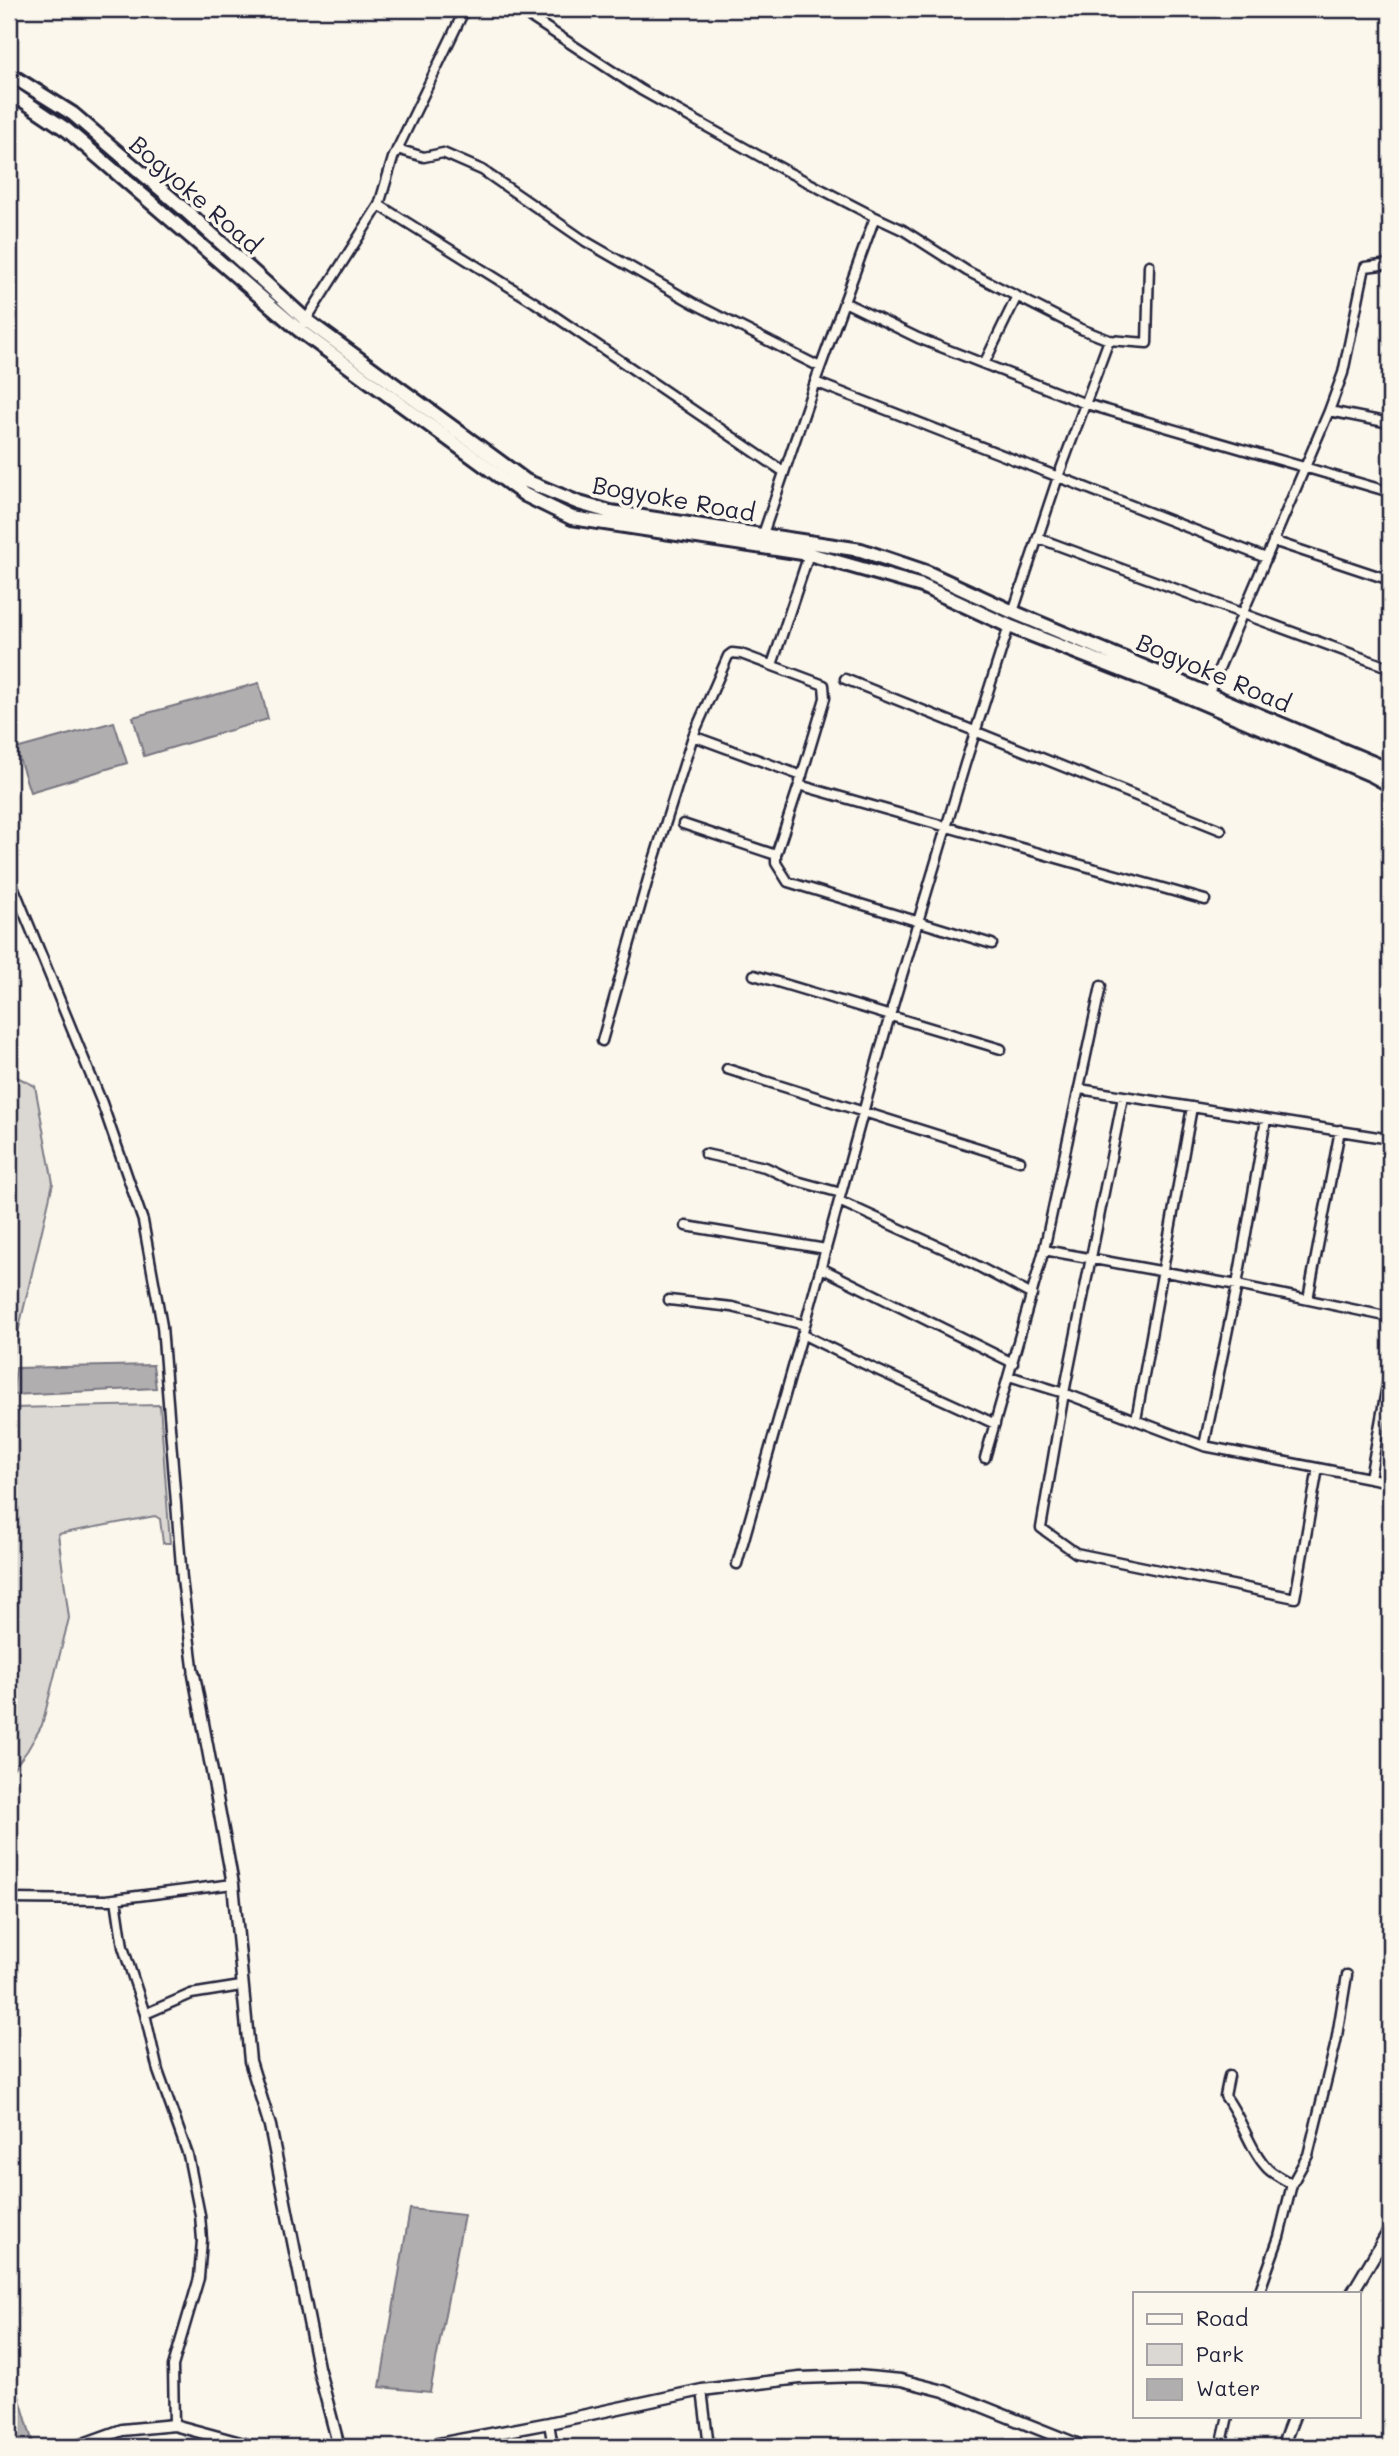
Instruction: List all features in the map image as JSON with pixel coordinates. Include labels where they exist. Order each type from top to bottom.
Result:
[{"type":"main road","name":"Bogyoke Road","points":[[9,74],[73,114],[185,210],[303,325]]},
{"type":"main road","name":"Bogyoke Road","points":[[9,91],[67,130],[303,325],[526,481],[549,492],[610,512],[761,540],[861,550],[926,572],[1013,612],[1390,770]]},
{"type":"main road","name":"Bogyoke Road","points":[[761,540],[922,586],[1009,626],[1175,691],[1390,785]]},
{"type":"street","points":[[303,325],[379,205],[397,149],[465,9]]},
{"type":"street","points":[[518,9],[641,90],[786,171],[903,230],[967,271],[1081,329],[1109,340],[1147,343],[1149,265]]},
{"type":"street","points":[[397,149],[424,157],[443,153],[482,170],[586,241],[673,292],[820,367]]},
{"type":"street","points":[[379,205],[534,302],[784,472]]},
{"type":"street","points":[[761,540],[875,217]]},
{"type":"street","points":[[1209,692],[1343,373],[1365,267],[1390,264]]},
{"type":"street","points":[[984,364],[1017,296]]},
{"type":"street","points":[[844,302],[918,338],[1086,404],[1390,492]]},
{"type":"street","points":[[1013,612],[1058,477],[1109,340]]},
{"type":"street","points":[[815,382],[1266,558]]},
{"type":"street","points":[[1329,411],[1390,424]]},
{"type":"street","points":[[1038,538],[1390,668]]},
{"type":"street","points":[[1273,541],[1390,580]]},
{"type":"street","points":[[772,666],[809,554]]},
{"type":"street","points":[[737,1564],[891,1014],[1009,626]]},
{"type":"street","points":[[602,1041],[648,879],[693,736],[728,656],[732,653],[824,685],[825,698],[776,855],[776,863],[788,882],[992,944]]},
{"type":"street","points":[[845,679],[1221,830]]},
{"type":"street","points":[[693,736],[800,780],[946,828],[1205,900]]},
{"type":"street","points":[[683,824],[776,855]]},
{"type":"street","points":[[9,876],[102,1103],[143,1221],[162,1326],[182,1579],[194,1675],[233,1884],[250,2061],[270,2126],[317,2367],[339,2447]]},
{"type":"street","points":[[754,975],[1001,1049]]},
{"type":"street","points":[[985,1458],[1044,1250],[1101,986]]},
{"type":"street","points":[[727,1069],[1020,1161]]},
{"type":"street","points":[[1080,1089],[1390,1139]]},
{"type":"street","points":[[1123,1097],[1063,1393],[1041,1528],[1076,1553],[1295,1598],[1318,1468]]},
{"type":"street","points":[[1136,1420],[1192,1107]]},
{"type":"street","points":[[1205,1446],[1266,1119]]},
{"type":"street","points":[[1308,1299],[1340,1130]]},
{"type":"street","points":[[705,1154],[765,1167],[840,1197],[1032,1295]]},
{"type":"street","points":[[687,1226],[826,1249]]},
{"type":"street","points":[[1044,1250],[1237,1285],[1390,1317]]},
{"type":"street","points":[[821,1268],[1013,1363]]},
{"type":"street","points":[[668,1300],[732,1307],[804,1330],[863,1366],[915,1385],[995,1424]]},
{"type":"street","points":[[1370,1478],[1390,1369]]},
{"type":"street","points":[[1009,1376],[1063,1393],[1205,1446],[1390,1482]]},
{"type":"street","points":[[9,1899],[116,1899],[233,1884]]},
{"type":"street","points":[[116,1899],[123,1947],[145,2014],[158,2071],[188,2154],[200,2214],[202,2239],[199,2278],[173,2366],[174,2426]]},
{"type":"street","points":[[1259,2292],[1279,2236],[1292,2184],[1308,2155],[1336,2042],[1347,1975]]},
{"type":"street","points":[[145,2014],[191,1994],[241,1986]]},
{"type":"street","points":[[1229,2076],[1225,2096],[1254,2146],[1269,2170],[1292,2184]]},
{"type":"street","points":[[1353,2292],[1390,2229]]},
{"type":"street","points":[[422,2447],[702,2390],[800,2378],[880,2377],[944,2391],[1084,2447]]},
{"type":"street","points":[[702,2390],[709,2447]]},
{"type":"street","points":[[1221,2447],[1228,2418]]},
{"type":"street","points":[[1282,2447],[1293,2418]]},
{"type":"street","points":[[550,2423],[553,2447]]},
{"type":"street","points":[[75,2447],[122,2430],[174,2426],[255,2447]]},
{"type":"green space","points":[[9,1073],[35,1086],[53,1183],[13,1354],[10,1408],[160,1405],[170,1543],[163,1543],[160,1519],[155,1516],[58,1534],[69,1618],[42,1725],[9,1774]]},
{"type":"water","points":[[259,683],[268,719],[144,756],[133,717]]},
{"type":"water","points":[[114,722],[127,763],[30,792],[16,749]]},
{"type":"water","points":[[153,1365],[156,1388],[12,1395],[16,1368]]},
{"type":"water","points":[[410,2209],[464,2215],[430,2392],[380,2387]]},
{"type":"water","points":[[9,2380],[16,2385],[34,2447],[9,2447]]}]
